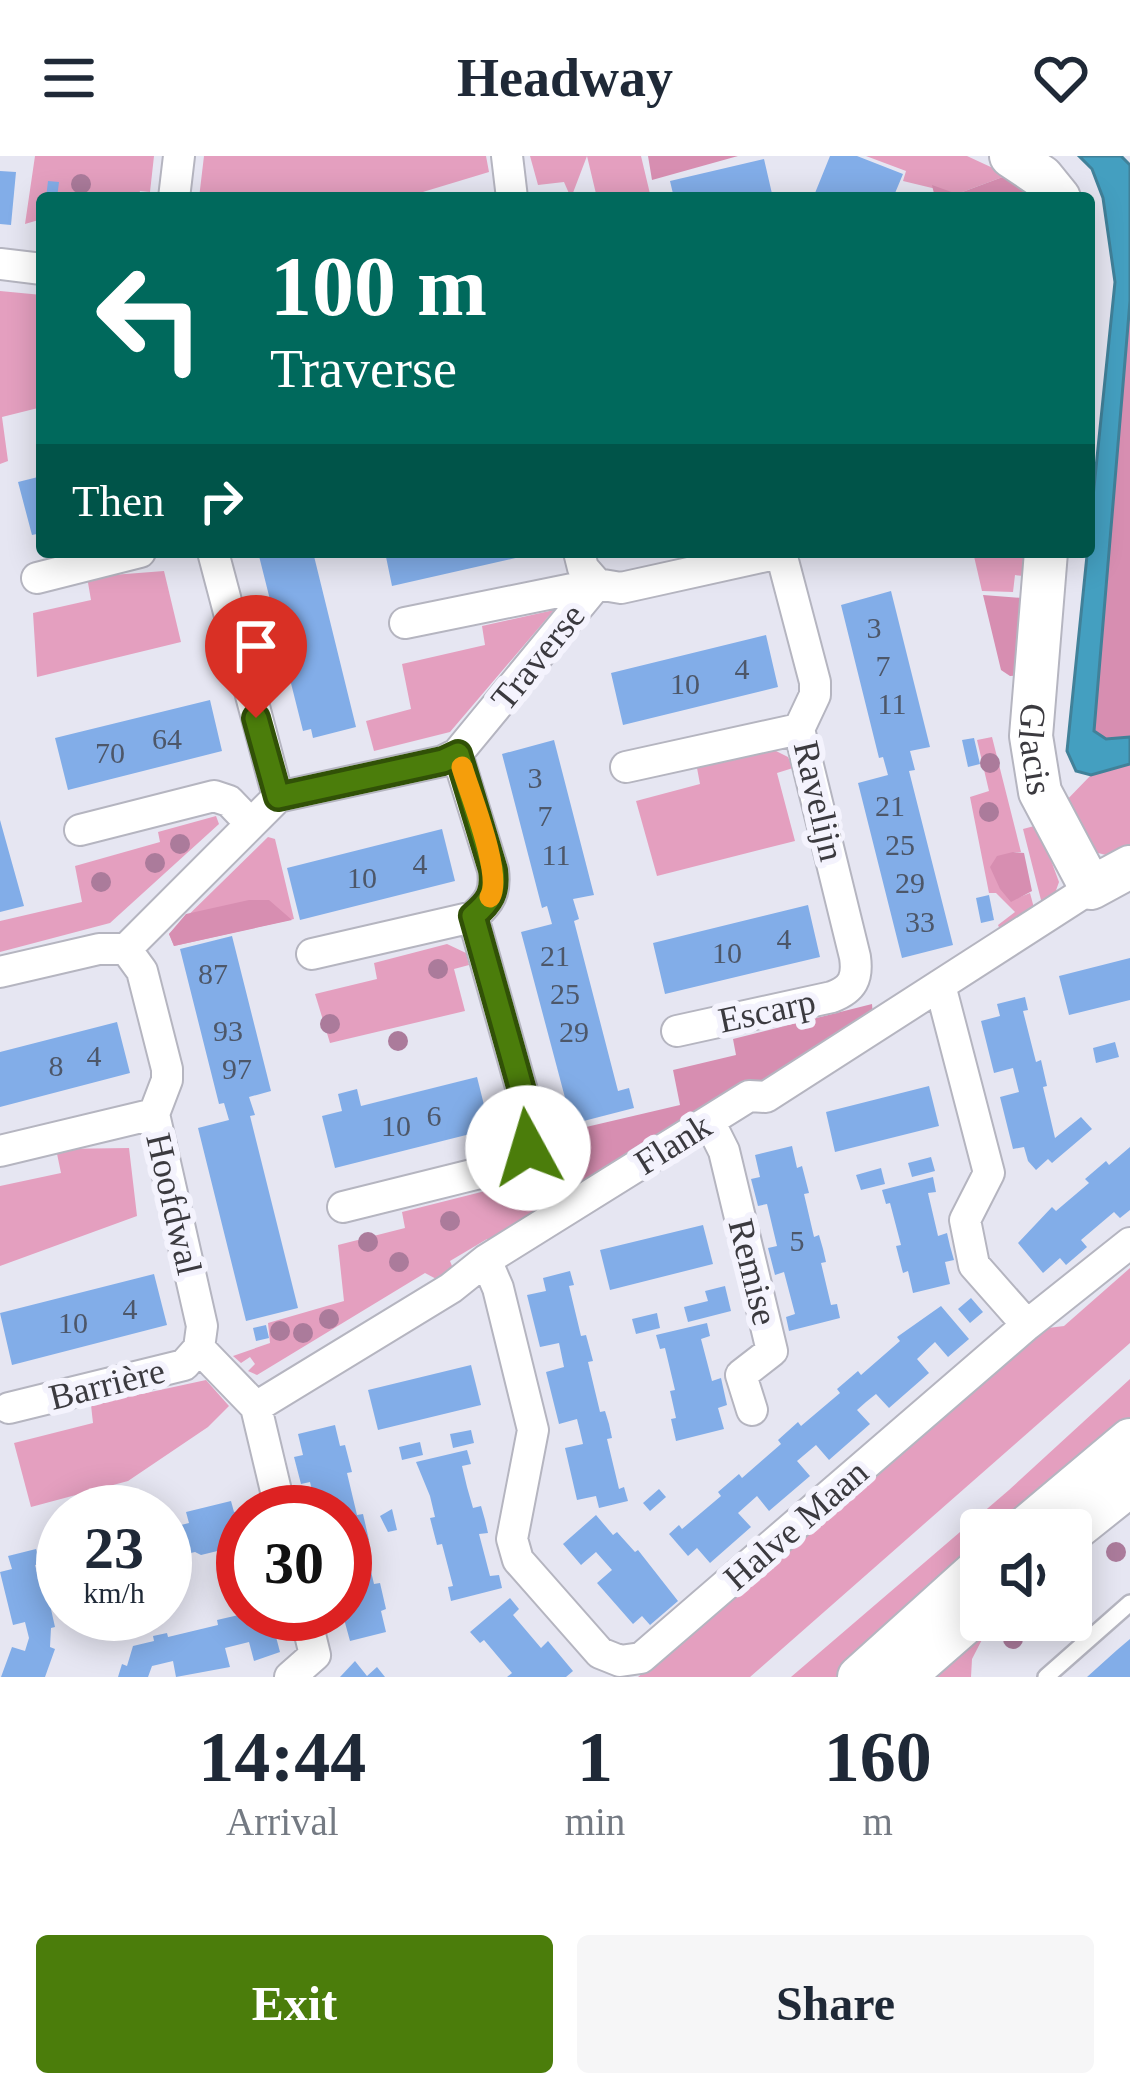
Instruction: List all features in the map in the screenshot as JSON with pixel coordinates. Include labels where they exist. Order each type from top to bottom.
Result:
[{"type":"main road","points":[[1012,156],[1054,192]]},
{"type":"main road","name":"Glacis","points":[[1046,558],[1031,736],[1040,792],[1091,888]]},
{"type":"main road","points":[[1091,888],[1130,867]]},
{"type":"main road","points":[[1048,1509],[1130,1439]]},
{"type":"main road","points":[[1092,1515],[1130,1485]]},
{"type":"main road","points":[[859,1677],[960,1587]]},
{"type":"main road","points":[[903,1677],[960,1627]]},
{"type":"street","points":[[175,192],[178,156]]},
{"type":"street","points":[[507,156],[511,192]]},
{"type":"street","points":[[0,264],[36,268]]},
{"type":"street","points":[[37,578],[116,558]]},
{"type":"street","points":[[214,558],[278,797]]},
{"type":"street","points":[[580,558],[597,584]]},
{"type":"street","name":"Traverse","points":[[405,623],[597,584],[621,588],[755,558]]},
{"type":"street","name":"Ravelijn","points":[[784,558],[815,682],[811,707],[799,729],[855,957],[854,983]]},
{"type":"street","name":"Traverse","points":[[458,754],[597,584]]},
{"type":"street","points":[[626,766],[799,729]]},
{"type":"street","points":[[0,972],[99,949],[126,949],[278,797],[458,754],[496,888],[486,905],[473,916],[312,954]]},
{"type":"street","points":[[80,830],[214,796],[229,801],[251,824]]},
{"type":"street","name":"Flank","points":[[256,1407],[452,1288],[486,1260],[749,1096],[766,1097],[1091,888]]},
{"type":"street","points":[[343,1207],[512,1165],[528,1148],[532,1126],[473,916]]},
{"type":"street","name":"Hoofdwal","points":[[126,949],[142,971],[166,1069],[167,1080],[154,1114],[202,1326],[199,1348]]},
{"type":"street","name":"Escarp","points":[[677,1031],[832,997],[854,983]]},
{"type":"street","points":[[940,985],[989,1173],[964,1220],[974,1265],[1028,1325],[1130,1243]]},
{"type":"street","points":[[0,1151],[154,1114]]},
{"type":"street","name":"Remise","points":[[709,1121],[724,1151],[772,1352],[741,1375],[752,1410]]},
{"type":"street","name":"Halve Maan","points":[[486,1260],[498,1288],[532,1430],[512,1539],[518,1560],[600,1653],[620,1661],[641,1658],[1028,1325]]},
{"type":"street","points":[[199,1348],[256,1407],[275,1485]]},
{"type":"street","name":"Barrière","points":[[9,1408],[184,1365],[199,1348]]},
{"type":"street","points":[[290,1677],[315,1655],[312,1641]]},
{"type":"lane","points":[[1046,1677],[1130,1603]]},
{"type":"shaded area","points":[[35,156],[154,156],[150,192],[36,192],[36,221],[25,224]]},
{"type":"shaded area","points":[[204,156],[486,156],[489,172],[423,192],[200,192]]},
{"type":"shaded area","points":[[530,156],[587,156],[573,192],[564,182],[538,185]]},
{"type":"shaded area","points":[[587,156],[641,156],[650,192],[596,192]]},
{"type":"shaded area","points":[[648,156],[738,156],[652,180]]},
{"type":"shaded area","points":[[866,156],[967,156],[1008,175],[962,192],[949,192],[903,181],[906,171]]},
{"type":"shaded area","points":[[1008,175],[1025,190],[1025,192],[962,192]]},
{"type":"shaded area","points":[[0,291],[36,294],[36,408],[2,417],[8,461],[0,464]]},
{"type":"shaded area","points":[[1130,301],[1130,737],[1106,740],[1094,732]]},
{"type":"shaded area","points":[[974,558],[1033,558],[1023,576],[1015,575],[1013,592],[982,591]]},
{"type":"shaded area","points":[[164,571],[181,642],[37,677],[33,613],[91,600],[87,577]]},
{"type":"shaded area","points":[[983,595],[1022,598],[1024,675],[1010,676],[1001,670]]},
{"type":"shaded area","points":[[554,610],[450,732],[374,751],[366,721],[411,709],[402,664],[485,645],[482,626]]},
{"type":"shaded area","points":[[992,737],[1021,852],[1013,852],[1010,901],[1030,893],[1034,908],[1002,934],[998,925],[1015,912],[996,893],[989,893],[970,797],[989,791],[977,740]]},
{"type":"shaded area","points":[[774,750],[788,757],[793,768],[777,773],[795,841],[657,876],[636,801],[700,784],[697,768]]},
{"type":"shaded area","points":[[1130,764],[1130,849],[1106,855],[1090,851],[1061,806],[1091,775]]},
{"type":"shaded area","points":[[216,816],[219,824],[110,923],[0,952],[0,921],[82,902],[75,866],[160,842],[158,832]]},
{"type":"shaded area","points":[[1038,825],[1059,882],[1054,896],[1042,904],[1023,829]]},
{"type":"shaded area","points":[[268,837],[275,839],[294,919],[174,946],[169,934]]},
{"type":"shaded area","points":[[1024,853],[1032,891],[1011,902],[990,867],[997,856]]},
{"type":"shaded area","points":[[269,900],[292,920],[174,946],[169,934],[186,914]]},
{"type":"shaded area","points":[[447,944],[466,953],[469,965],[454,969],[465,1011],[330,1043],[315,994],[377,979],[374,963]]},
{"type":"shaded area","points":[[872,1004],[873,1016],[767,1083],[567,1196],[552,1135],[680,1105],[673,1070],[736,1055],[733,1039]]},
{"type":"shaded area","points":[[129,1148],[137,1216],[0,1266],[0,1186],[61,1173],[56,1149]]},
{"type":"shaded area","points":[[548,1175],[555,1203],[450,1261],[452,1266],[440,1281],[425,1273],[257,1375],[248,1371],[255,1364],[250,1357],[241,1363],[233,1356],[270,1343],[268,1323],[344,1301],[338,1245],[405,1228],[402,1212]]},
{"type":"shaded area","points":[[1130,1268],[1130,1343],[750,1677],[638,1677],[1032,1330],[1064,1326]]},
{"type":"shaded area","points":[[1130,1379],[1130,1431],[1039,1509],[987,1509]]},
{"type":"shaded area","points":[[206,1380],[229,1406],[208,1427],[128,1481],[36,1485],[36,1506],[31,1507],[14,1443],[93,1423],[91,1405]]},
{"type":"shaded area","points":[[960,1532],[960,1578],[848,1677],[791,1677]]},
{"type":"shaded area","points":[[971,1641],[981,1641],[972,1659],[971,1677],[918,1677]]},
{"type":"water","points":[[1079,156],[1121,156],[1130,165],[1130,301],[1094,731],[1106,739],[1130,737],[1130,764],[1091,775],[1076,771],[1067,751],[1087,558],[1095,558],[1095,477],[1115,282],[1103,198],[1092,169]]},
{"type":"building","points":[[830,156],[857,156],[903,174],[896,192],[815,192]]},
{"type":"building","points":[[764,159],[772,192],[673,192],[670,181]]},
{"type":"building","points":[[0,171],[16,172],[11,225],[0,224]]},
{"type":"building","points":[[48,181],[59,182],[58,192],[47,192]]},
{"type":"building","points":[[36,478],[36,534],[32,535],[18,482]]},
{"type":"building","points":[[260,558],[314,558],[356,727],[313,738],[311,729],[303,731]]},
{"type":"building","points":[[386,558],[515,558],[392,586]]},
{"type":"building","points":[[891,591],[930,747],[910,751],[915,770],[909,771],[953,945],[902,958],[858,783],[888,775],[883,757],[879,758],[841,605]]},
{"type":"building","points":[[766,635],[778,687],[623,725],[611,673]]},
{"type":"building","points":[[210,700],[222,751],[68,790],[55,738]]},
{"type":"building","points":[[974,738],[980,764],[968,767],[962,740]]},
{"type":"building","points":[[554,740],[594,895],[573,899],[579,919],[574,921],[618,1091],[629,1088],[634,1108],[572,1124],[521,932],[552,924],[547,906],[542,908],[502,754]]},
{"type":"building","points":[[0,820],[24,906],[0,912]]},
{"type":"building","points":[[442,829],[455,881],[300,920],[287,868]]},
{"type":"building","points":[[989,895],[994,920],[981,923],[976,898]]},
{"type":"building","points":[[808,905],[820,957],[665,994],[653,943]]},
{"type":"building","points":[[232,936],[271,1091],[249,1097],[255,1115],[250,1116],[298,1308],[246,1321],[198,1128],[229,1120],[224,1103],[219,1104],[180,949]]},
{"type":"building","points":[[1130,958],[1130,1000],[1069,1015],[1059,976]]},
{"type":"building","points":[[1025,997],[1028,1010],[1023,1011],[1036,1062],[1041,1060],[1055,1138],[1081,1117],[1092,1129],[1052,1163],[1048,1159],[1036,1170],[1024,1147],[1013,1149],[1000,1097],[1019,1092],[1013,1068],[994,1073],[981,1021],[1000,1016],[997,1004]]},
{"type":"building","points":[[117,1022],[130,1073],[0,1107],[0,1052]]},
{"type":"building","points":[[1115,1042],[1119,1057],[1096,1063],[1093,1048]]},
{"type":"building","points":[[477,1077],[490,1129],[335,1168],[322,1116],[342,1111],[338,1094],[357,1089],[361,1106]]},
{"type":"building","points":[[929,1086],[939,1126],[835,1152],[826,1112]]},
{"type":"building","points":[[792,1146],[809,1193],[804,1194],[814,1237],[819,1235],[823,1249],[826,1262],[821,1263],[831,1305],[837,1304],[840,1318],[789,1331],[786,1317],[795,1314],[784,1272],[775,1275],[768,1248],[777,1246],[767,1204],[758,1206],[751,1179],[760,1177],[755,1155]]},
{"type":"building","points":[[1130,1147],[1130,1210],[1120,1218],[1114,1212],[1081,1240],[1087,1247],[1066,1265],[1060,1258],[1043,1273],[1018,1243],[1052,1207],[1056,1211],[1089,1183],[1085,1179]]},
{"type":"building","points":[[931,1157],[935,1171],[912,1177],[908,1163]]},
{"type":"building","points":[[881,1168],[885,1184],[861,1190],[856,1175]]},
{"type":"building","points":[[933,1177],[936,1192],[928,1193],[938,1236],[947,1233],[954,1260],[945,1262],[950,1284],[913,1293],[896,1246],[901,1245],[890,1203],[886,1204],[882,1190]]},
{"type":"building","points":[[703,1225],[713,1264],[610,1290],[600,1250]]},
{"type":"building","points":[[570,1271],[574,1285],[569,1286],[581,1336],[586,1335],[593,1361],[588,1362],[600,1412],[605,1411],[609,1424],[612,1438],[607,1439],[619,1489],[624,1487],[628,1501],[599,1508],[596,1496],[577,1500],[565,1448],[583,1444],[580,1431],[577,1419],[559,1424],[546,1372],[564,1367],[559,1343],[540,1347],[527,1295],[546,1291],[543,1278]]},
{"type":"building","points":[[154,1274],[167,1325],[12,1365],[0,1313]]},
{"type":"building","points":[[725,1286],[731,1311],[688,1322],[684,1307],[708,1301],[705,1291]]},
{"type":"building","points":[[971,1298],[983,1312],[970,1323],[958,1309]]},
{"type":"building","points":[[941,1306],[969,1339],[948,1357],[935,1342],[917,1359],[929,1373],[889,1408],[876,1394],[866,1402],[857,1410],[870,1424],[829,1460],[816,1445],[797,1461],[810,1476],[769,1511],[757,1496],[738,1513],[751,1527],[710,1563],[697,1548],[688,1556],[669,1534],[679,1525],[682,1529],[721,1496],[718,1492],[781,1444],[778,1440],[798,1422],[801,1426],[840,1393],[837,1389],[900,1341],[897,1337]]},
{"type":"building","points":[[657,1313],[660,1328],[636,1334],[632,1319]]},
{"type":"building","points":[[707,1323],[710,1336],[701,1339],[712,1381],[721,1378],[727,1405],[718,1408],[724,1429],[676,1441],[670,1391],[675,1390],[665,1348],[660,1349],[656,1335]]},
{"type":"building","points":[[266,1325],[269,1338],[256,1341],[253,1328]]},
{"type":"building","points":[[471,1365],[481,1405],[378,1430],[368,1390]]},
{"type":"building","points":[[335,1425],[352,1472],[347,1473],[350,1485],[301,1484],[294,1457],[303,1455],[298,1434]]},
{"type":"building","points":[[471,1430],[474,1443],[453,1448],[450,1434]]},
{"type":"building","points":[[420,1442],[423,1455],[402,1460],[399,1447]]},
{"type":"building","points":[[467,1450],[471,1464],[462,1466],[467,1487],[473,1508],[481,1506],[485,1520],[488,1533],[479,1534],[490,1576],[499,1575],[502,1588],[451,1601],[448,1587],[453,1586],[430,1518],[435,1517],[430,1496],[416,1462]]},
{"type":"building","points":[[659,1489],[666,1497],[650,1511],[643,1503]]},
{"type":"building","points":[[216,1505],[216,1551],[192,1553],[192,1511]]},
{"type":"building","points":[[392,1509],[397,1530],[388,1532],[380,1516]]},
{"type":"building","points":[[596,1515],[613,1535],[617,1532],[638,1550],[678,1601],[650,1625],[642,1616],[633,1624],[597,1583],[612,1570],[596,1552],[581,1565],[563,1544]]},
{"type":"building","points":[[36,1549],[36,1641],[50,1641],[55,1649],[45,1677],[1,1677],[12,1647],[25,1651],[29,1638],[25,1622],[13,1625],[0,1572],[12,1569],[8,1556]]},
{"type":"building","points":[[372,1576],[374,1584],[380,1583],[386,1632],[372,1636]]},
{"type":"building","points":[[510,1598],[519,1609],[513,1615],[541,1648],[548,1641],[573,1671],[566,1677],[507,1677],[512,1673],[484,1640],[480,1643],[470,1632]]},
{"type":"building","points":[[216,1625],[216,1641],[277,1641],[280,1652],[254,1661],[249,1642],[225,1648],[230,1667],[176,1677],[173,1661],[152,1666],[148,1677],[118,1677],[133,1646],[192,1641],[192,1631]]},
{"type":"building","points":[[1130,1639],[1130,1677],[1087,1677],[1117,1650]]},
{"type":"building","points":[[355,1661],[367,1676],[377,1667],[385,1677],[340,1677]]},
{"type":"slow traffic","points":[[462,767],[493,870],[496,888],[490,897]]},
{"type":"route","points":[[256,718],[278,797],[458,754],[493,870],[496,888],[473,916],[532,1126],[528,1148]]}]
